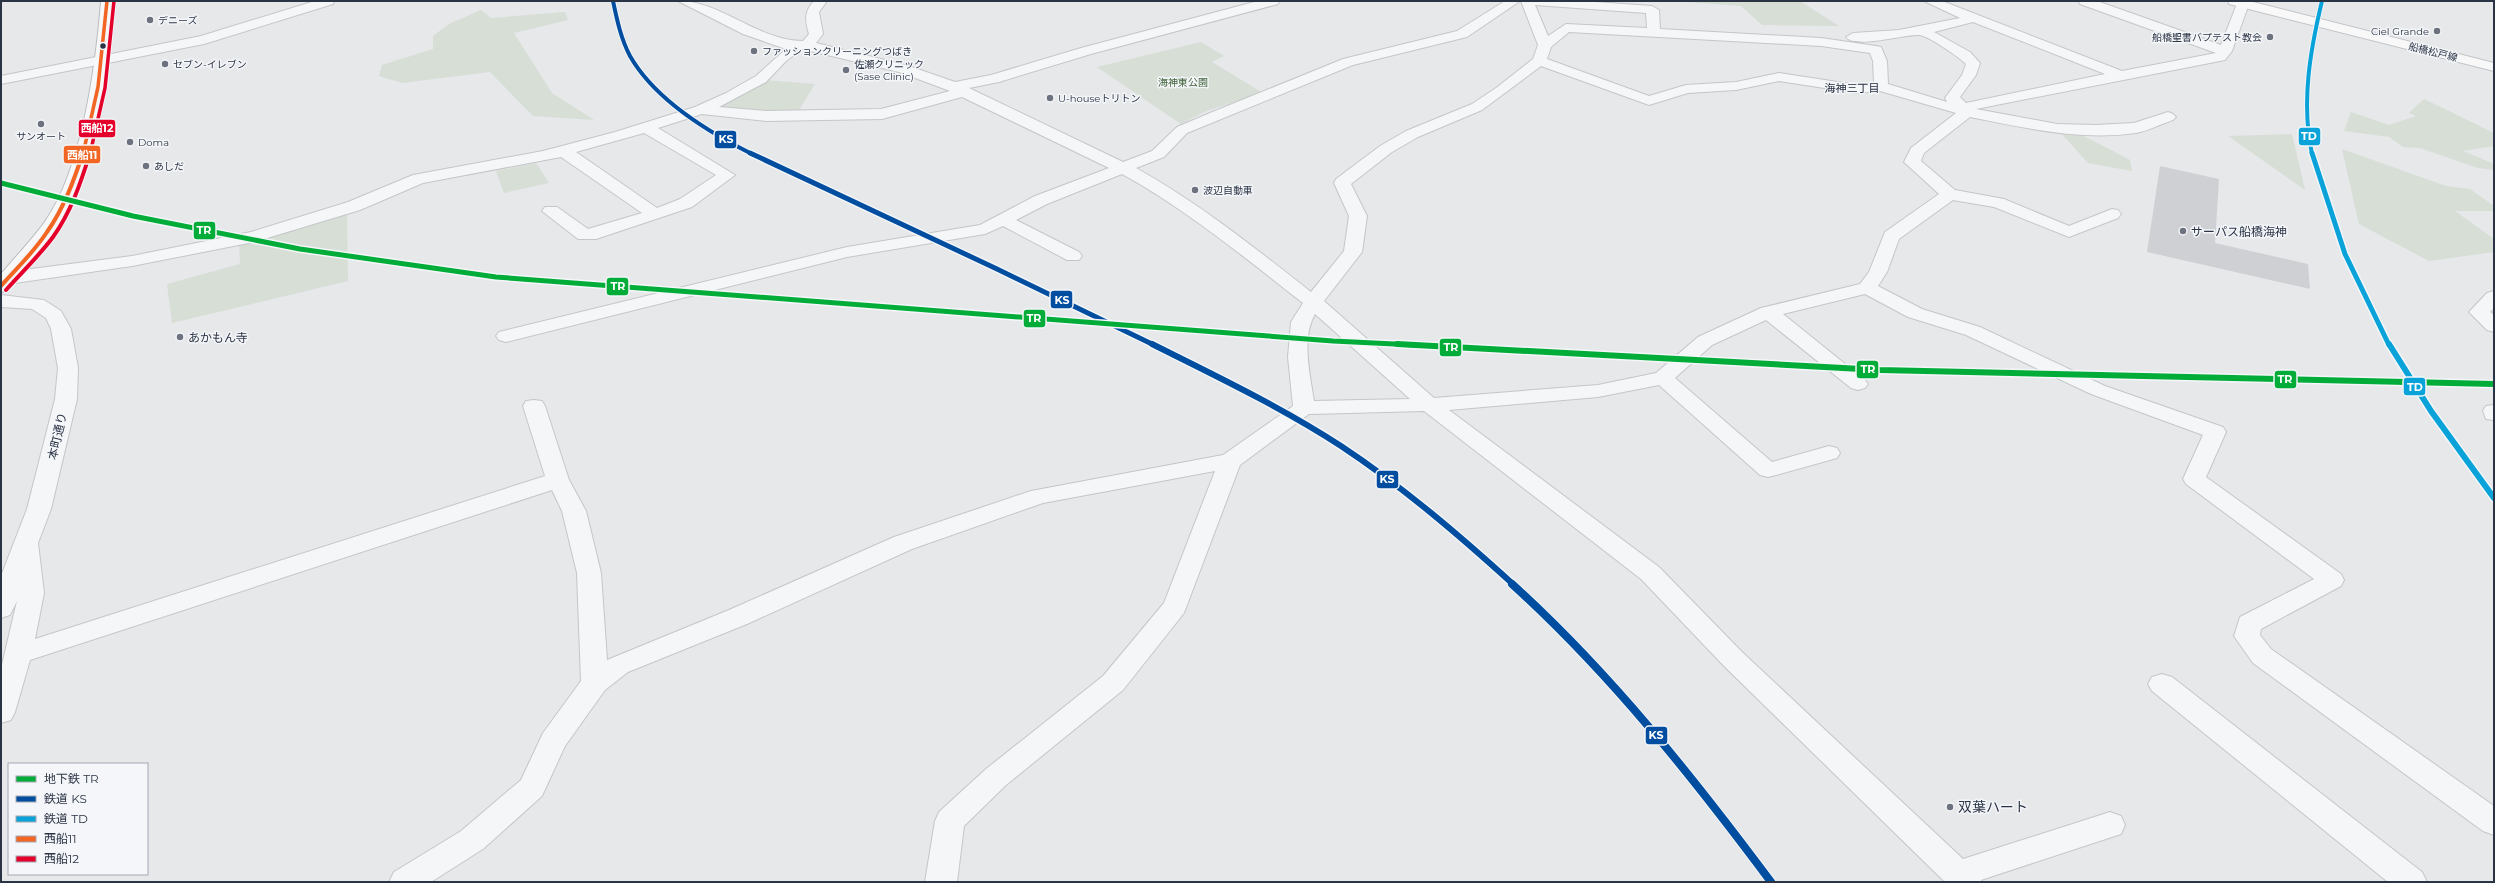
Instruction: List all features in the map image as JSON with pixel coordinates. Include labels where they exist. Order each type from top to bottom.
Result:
[{"type":"main road","points":[[6,276],[53,224],[75,183],[90,125],[103,61],[107,1]]},
{"type":"main road","name":"船橋松戸線","points":[[2240,2],[2494,67]]},
{"type":"street","points":[[1,80],[204,40],[328,1]]},
{"type":"street","points":[[684,1],[748,31],[802,46],[904,70],[958,89],[1125,169],[1167,192],[1208,220],[1313,302],[1429,405],[1650,573],[1733,659],[1961,878],[2110,825]]},
{"type":"street","points":[[6,276],[132,261],[254,237],[354,206],[419,179],[563,151],[700,110],[761,79],[781,58],[802,46],[816,34],[810,17],[814,7],[822,1]]},
{"type":"street","points":[[700,110],[766,116],[882,114],[958,89],[1251,3],[1273,1]]},
{"type":"street","points":[[506,336],[840,254],[985,230],[1041,200],[1125,169],[1158,154],[1182,130],[1214,116],[1348,62],[1462,34],[1514,1]]},
{"type":"street","points":[[1545,45],[1527,1],[1652,10],[1654,30]]},
{"type":"street","points":[[1930,1],[2124,76]]},
{"type":"street","points":[[2085,1],[2224,50]]},
{"type":"street","points":[[2112,214],[2069,232],[1998,203],[1950,194],[1912,162],[1917,151],[1967,112],[1972,104],[2220,57],[2224,50],[2240,2]]},
{"type":"street","points":[[1304,408],[1298,357],[1301,322],[1313,302],[1353,252],[1358,216],[1342,183],[1386,149],[1412,134],[1477,107],[1539,61],[1545,45],[1566,28],[1855,37],[1895,36],[1923,31],[1974,18]]},
{"type":"street","points":[[1654,30],[1821,42],[1876,50],[1880,61],[1881,87]]},
{"type":"street","points":[[1923,31],[1965,55],[1972,63],[1969,75],[1952,98],[1967,112]]},
{"type":"street","points":[[1539,61],[1648,101],[1686,90],[1736,86],[1779,77],[1858,88],[1881,87],[1967,112],[2057,129],[2096,130],[2136,128],[2168,117]]},
{"type":"street","points":[[551,211],[584,235],[596,234],[686,203],[727,175],[645,127]]},
{"type":"street","points":[[563,151],[656,214]]},
{"type":"street","points":[[1867,288],[1878,272],[1892,236],[1950,194]]},
{"type":"street","points":[[1004,220],[1073,256]]},
{"type":"street","points":[[405,882],[472,840],[532,788],[553,741],[595,683],[619,665],[738,617],[903,543],[1039,496],[1230,461],[1304,408],[1429,405],[1598,391],[1663,378],[1705,341],[1768,312],[1867,288],[1915,313],[1973,331],[2098,390],[2214,432],[2194,479],[2332,580],[2249,624],[2247,636],[2262,656],[2494,822]]},
{"type":"street","points":[[2494,297],[2479,312],[2494,326]]},
{"type":"street","name":"本町通り","points":[[1,301],[37,304],[54,315],[61,329],[68,368],[66,399],[39,509],[28,538],[8,582],[1,609]]},
{"type":"street","points":[[1768,312],[1858,384]]},
{"type":"street","points":[[1663,378],[1768,470],[1830,453]]},
{"type":"street","points":[[534,406],[558,480],[574,511],[589,573],[595,683]]},
{"type":"street","points":[[941,882],[950,821],[996,776],[1113,683],[1175,608],[1230,461]]},
{"type":"street","points":[[19,654],[558,480]]},
{"type":"street","points":[[1,712],[19,654],[31,593],[28,538]]},
{"type":"street","points":[[2162,684],[2411,882]]},
{"type":"green space","points":[[1672,1],[1800,1],[1839,26],[1762,25],[1741,6]]},
{"type":"green space","points":[[481,10],[491,18],[565,12],[568,20],[514,33],[552,93],[594,120],[533,116],[490,72],[402,83],[379,76],[382,65],[433,49],[433,36],[449,24]]},
{"type":"green space","name":"海神東公園","points":[[1201,42],[1224,56],[1212,62],[1263,93],[1206,111],[1181,124],[1097,67]]},
{"type":"green space","points":[[764,80],[815,84],[799,110],[711,110]]},
{"type":"green space","points":[[2424,99],[2494,133],[2494,146],[2463,151],[2494,164],[2494,170],[2478,168],[2420,148],[2403,147],[2389,137],[2344,131],[2351,112],[2389,125],[2416,116],[2409,113]]},
{"type":"green space","points":[[2061,133],[2080,134],[2130,160],[2132,171],[2088,163]]},
{"type":"green space","points":[[2292,134],[2305,190],[2228,136]]},
{"type":"green space","points":[[2342,149],[2446,186],[2470,189],[2494,206],[2494,211],[2455,211],[2494,239],[2494,252],[2429,261],[2359,224]]},
{"type":"green space","points":[[536,163],[549,183],[504,193],[496,171]]},
{"type":"green space","points":[[347,212],[348,281],[172,323],[167,284],[240,264],[239,243]]},
{"type":"building","name":"サーパス船橋海神","points":[[2160,166],[2219,179],[2215,243],[2308,264],[2310,289],[2147,252]]},
{"type":"metro line","name":"TR","points":[[1,183],[133,216],[300,249],[496,277],[1333,341],[1880,370],[2494,384]]},
{"type":"rail line","name":"KS","points":[[613,1],[623,42],[635,64],[657,89],[683,111],[713,132],[779,167],[1118,327],[1261,400],[1322,434],[1361,460],[1421,504],[1478,552],[1532,601],[1584,654],[1633,708],[1681,765],[1771,882]]},
{"type":"rail line","name":"TD","points":[[2322,1],[2312,51],[2308,85],[2307,102],[2309,136],[2312,154],[2341,243],[2359,287],[2392,351],[2451,441],[2494,498]]},
{"type":"transit line","name":"西船11","points":[[1,286],[48,231],[66,198],[77,171],[86,144],[98,87],[107,1]]},
{"type":"transit line","name":"西船12","points":[[6,290],[41,252],[59,227],[72,202],[83,175],[92,147],[105,88],[114,1]]},
{"type":"place","name":"デニーズ","points":[[150,20]]},
{"type":"place","name":"Ciel Grande","points":[[2437,31]]},
{"type":"place","name":"船橋聖書バプテスト教会","points":[[2270,37]]},
{"type":"place","name":"ファッションクリーニングつばき","points":[[754,51]]},
{"type":"place","name":"セブン-イレブン","points":[[165,64]]},
{"type":"place","name":"佐瀬クリニック (Sase Clinic)","points":[[846,70]]},
{"type":"place","name":"U-houseトリトン","points":[[1050,98]]},
{"type":"place","name":"サンオート","points":[[41,124]]},
{"type":"place","name":"Doma","points":[[130,142]]},
{"type":"place","name":"あしだ","points":[[146,166]]},
{"type":"place","name":"波辺自動車","points":[[1195,190]]},
{"type":"place","name":"サーパス船橋海神","points":[[2183,231]]},
{"type":"place","name":"あかもん寺","points":[[180,337]]},
{"type":"place","name":"双葉ハート","points":[[1950,807]]},
{"type":"district","name":"海神三丁目","points":[[1852,88]]}]
